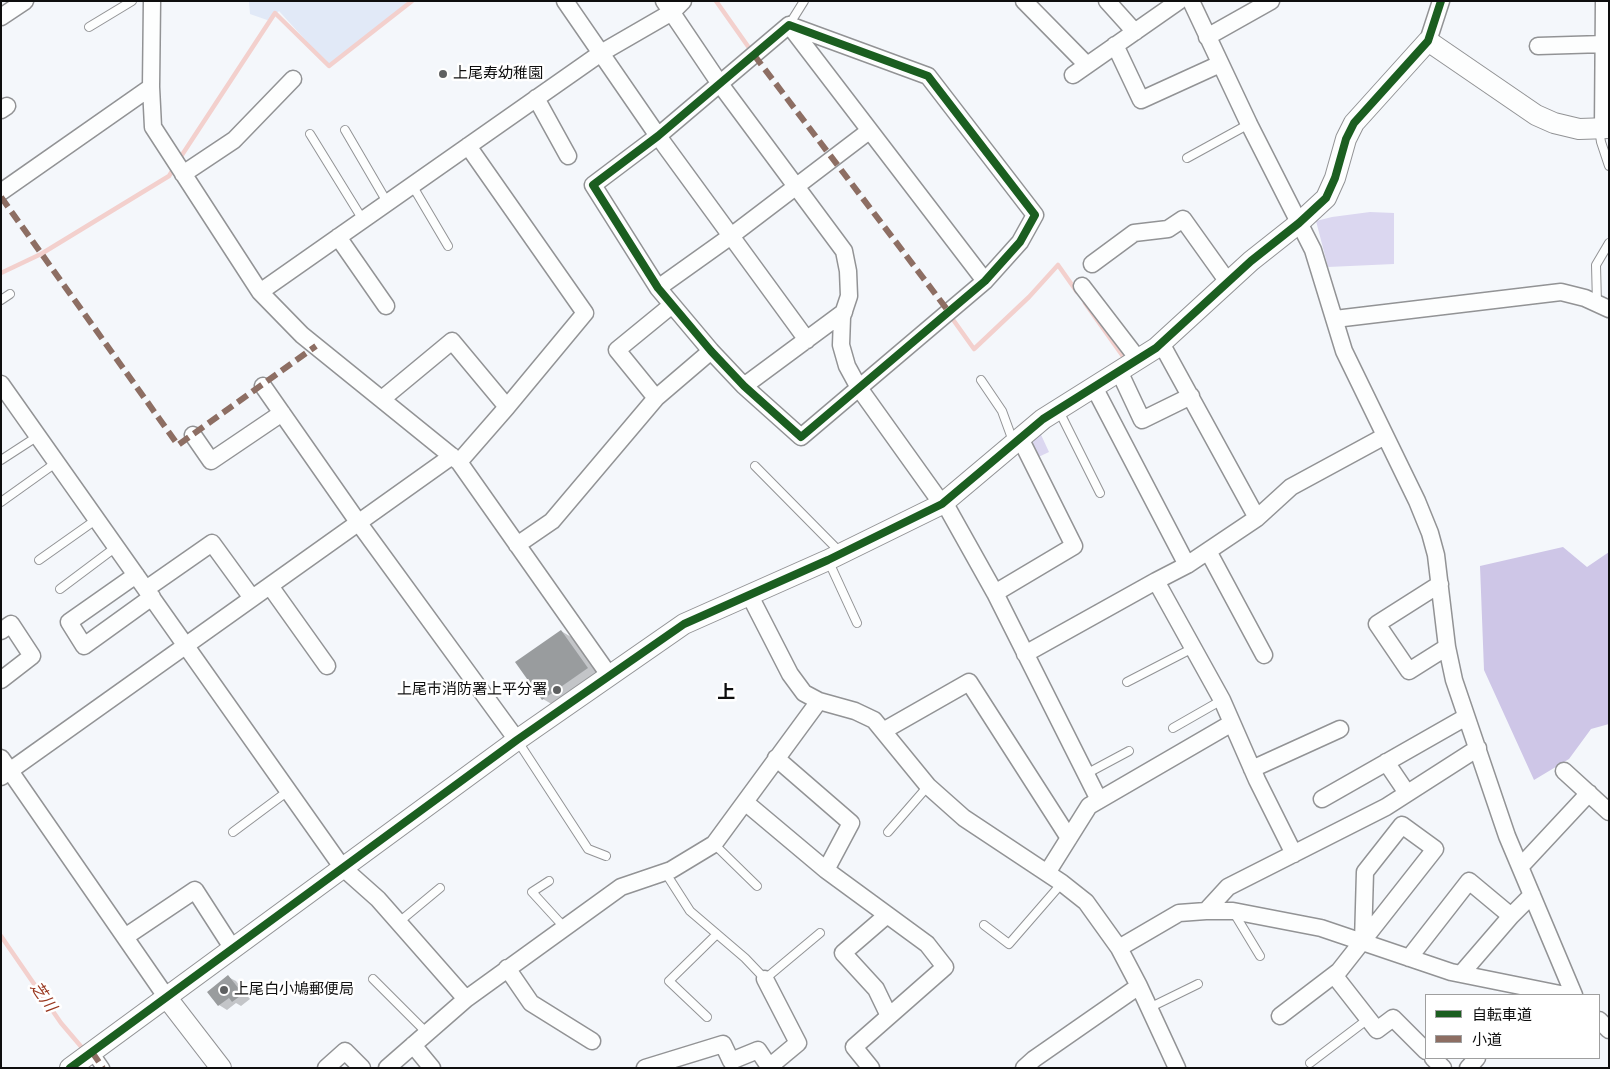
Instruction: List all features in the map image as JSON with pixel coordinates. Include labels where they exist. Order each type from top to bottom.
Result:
[{"type":"street","points":[[1,17],[25,1]]},
{"type":"street","points":[[152,1],[151,87],[153,128],[260,292],[302,335],[455,459],[609,675]]},
{"type":"street","points":[[565,1],[658,136],[807,340]]},
{"type":"street","points":[[1024,1],[1087,65]]},
{"type":"street","points":[[1106,1],[1135,32]]},
{"type":"street","points":[[1073,75],[1179,1]]},
{"type":"street","points":[[1191,1],[1249,124],[1313,250],[1344,351],[1417,501],[1430,533],[1436,556],[1447,647],[1454,680],[1507,836],[1574,994]]},
{"type":"street","points":[[1207,37],[1271,1]]},
{"type":"street","points":[[70,1068],[97,1060],[166,998],[342,867],[517,740],[684,624],[835,557],[943,503],[1042,419],[1161,343],[1251,261],[1299,223],[1326,198],[1335,178],[1346,139],[1354,123],[1428,41],[1441,1]]},
{"type":"street","points":[[1428,41],[1536,115],[1554,123],[1579,129],[1603,128],[1604,1]]},
{"type":"street","points":[[260,292],[536,98],[673,5],[720,84],[844,252],[848,271],[849,296],[842,317],[841,345],[847,366],[859,388],[943,503],[995,593],[1099,800]]},
{"type":"street","points":[[790,25],[928,76],[1035,216],[1020,242],[985,281],[801,437],[744,386],[658,288],[593,184],[658,136],[790,25]]},
{"type":"street","points":[[790,25],[985,281]]},
{"type":"street","points":[[1538,46],[1604,44]]},
{"type":"street","points":[[1115,45],[1140,100],[1220,64]]},
{"type":"street","points":[[183,174],[234,140],[293,79]]},
{"type":"street","points":[[1,192],[151,87]]},
{"type":"street","points":[[536,98],[568,156]]},
{"type":"street","points":[[658,288],[796,188],[869,131]]},
{"type":"street","points":[[221,1068],[166,998],[125,937],[4,769],[186,646],[358,522],[455,459],[507,407],[585,313],[468,146]]},
{"type":"street","points":[[1092,264],[1134,233],[1168,228],[1183,219],[1228,282]]},
{"type":"street","points":[[338,238],[386,306]]},
{"type":"street","points":[[1082,286],[1138,359]]},
{"type":"street","points":[[1334,319],[1561,292],[1585,298],[1603,306]]},
{"type":"street","points":[[656,398],[617,350],[672,305]]},
{"type":"street","points":[[744,386],[844,312]]},
{"type":"street","points":[[382,400],[452,341],[507,407]]},
{"type":"street","points":[[1161,343],[1257,518]]},
{"type":"street","points":[[517,545],[552,520],[656,398],[712,351]]},
{"type":"street","points":[[1119,371],[1142,420],[1191,396]]},
{"type":"street","points":[[1,384],[342,867],[378,898],[466,999]]},
{"type":"street","points":[[263,386],[358,522],[517,740]]},
{"type":"street","points":[[1094,386],[1187,565]]},
{"type":"street","points":[[193,435],[211,462],[282,413]]},
{"type":"street","points":[[1026,654],[1187,565],[1257,518],[1291,487],[1384,436]]},
{"type":"street","points":[[995,593],[1074,546],[1017,440]]},
{"type":"street","points":[[136,575],[69,622],[84,646],[212,543],[252,598]]},
{"type":"street","points":[[1208,551],[1264,655]]},
{"type":"street","points":[[1156,581],[1222,700],[1252,769],[1294,854]]},
{"type":"street","points":[[1440,584],[1377,624],[1409,671],[1447,647]]},
{"type":"street","points":[[270,586],[327,666]]},
{"type":"street","points":[[750,596],[790,674],[804,693],[819,701],[855,711],[874,720],[928,786],[964,818],[1062,883],[1086,902],[1119,948],[1150,1008],[1177,1068]]},
{"type":"street","points":[[1,631],[11,624],[32,656],[1,680]]},
{"type":"street","points":[[883,731],[969,682],[1069,838]]},
{"type":"street","points":[[387,1068],[466,999],[621,887],[671,870],[714,844],[819,701]]},
{"type":"street","points":[[1322,799],[1466,717]]},
{"type":"street","points":[[1047,873],[1089,806],[1232,723]]},
{"type":"street","points":[[1252,769],[1340,729]]},
{"type":"street","points":[[1206,911],[1228,887],[1386,807],[1478,748]]},
{"type":"street","points":[[776,758],[851,823],[826,870]]},
{"type":"street","points":[[1386,762],[1407,793]]},
{"type":"street","points":[[1564,771],[1609,812]]},
{"type":"street","points":[[1520,867],[1589,794]]},
{"type":"street","points":[[744,802],[826,870],[927,944],[945,967],[854,1047],[872,1068]]},
{"type":"street","points":[[1280,1016],[1340,971],[1363,942],[1435,849],[1402,825],[1365,872],[1363,942]]},
{"type":"street","points":[[1410,958],[1469,881],[1511,916]]},
{"type":"street","points":[[125,937],[195,890],[233,949]]},
{"type":"street","points":[[1461,974],[1511,916],[1532,895]]},
{"type":"street","points":[[1119,948],[1178,913],[1233,911],[1321,928],[1452,972],[1515,990],[1555,994]]},
{"type":"street","points":[[887,915],[842,953],[876,989],[889,1016]]},
{"type":"street","points":[[507,968],[531,1002],[592,1042]]},
{"type":"street","points":[[1334,975],[1377,1030],[1393,1018],[1425,1050]]},
{"type":"street","points":[[645,1068],[723,1044],[731,1060],[758,1050],[769,1067],[798,1043],[765,979]]},
{"type":"street","points":[[1024,1068],[1034,1058],[1139,986]]},
{"type":"street","points":[[1600,1021],[1609,1030]]},
{"type":"street","points":[[413,1045],[432,1068]]},
{"type":"street","points":[[326,1068],[345,1051],[362,1068]]},
{"type":"street","points":[[1434,1059],[1443,1068]]},
{"type":"lane","points":[[89,28],[132,1]]},
{"type":"lane","points":[[790,25],[804,1]]},
{"type":"lane","points":[[1187,158],[1249,124]]},
{"type":"lane","points":[[1603,128],[1601,142],[1609,166]]},
{"type":"lane","points":[[345,130],[388,202]]},
{"type":"lane","points":[[310,134],[363,220]]},
{"type":"lane","points":[[412,185],[448,246]]},
{"type":"lane","points":[[1603,306],[1596,265],[1609,243]]},
{"type":"lane","points":[[1,300],[10,294]]},
{"type":"lane","points":[[981,380],[1002,411],[1017,440]]},
{"type":"lane","points":[[1058,409],[1100,493]]},
{"type":"lane","points":[[1,460],[38,436]]},
{"type":"lane","points":[[1,502],[57,462]]},
{"type":"lane","points":[[755,466],[835,557],[857,623]]},
{"type":"lane","points":[[39,560],[97,519]]},
{"type":"lane","points":[[60,589],[116,546]]},
{"type":"lane","points":[[1127,682],[1193,648]]},
{"type":"lane","points":[[1173,728],[1222,700]]},
{"type":"lane","points":[[517,740],[588,849],[606,856]]},
{"type":"lane","points":[[1086,774],[1129,751]]},
{"type":"lane","points":[[888,832],[928,786]]},
{"type":"lane","points":[[233,832],[288,791]]},
{"type":"lane","points":[[714,844],[758,886]]},
{"type":"lane","points":[[665,872],[690,911],[745,958],[765,979],[820,932]]},
{"type":"lane","points":[[549,880],[532,892],[564,927]]},
{"type":"lane","points":[[984,925],[1009,944],[1062,883]]},
{"type":"lane","points":[[399,922],[440,888]]},
{"type":"lane","points":[[1233,911],[1260,956]]},
{"type":"lane","points":[[707,1017],[669,981],[717,934]]},
{"type":"lane","points":[[373,979],[426,1033]]},
{"type":"lane","points":[[1150,1008],[1198,984]]},
{"type":"lane","points":[[1310,1063],[1368,1018]]},
{"type":"shaded area","points":[[249,1],[412,1],[329,66],[279,11],[270,21],[250,14]]},
{"type":"shaded area","points":[[1370,212],[1394,213],[1394,264],[1328,267],[1316,221]]},
{"type":"shaded area","points":[[1036,424],[1049,452],[1030,461],[1020,438]]},
{"type":"shaded area","points":[[1563,547],[1587,567],[1609,552],[1609,724],[1591,729],[1569,759],[1534,780],[1484,670],[1480,566]]},
{"type":"building","points":[[561,630],[588,668],[542,700],[515,662]]},
{"type":"building","points":[[228,975],[243,994],[232,1002],[229,998],[218,1006],[207,992]]},
{"type":"waterway","points":[[178,161],[275,13],[329,66],[412,1]]},
{"type":"waterway","points":[[716,1],[752,52]]},
{"type":"waterway","points":[[1,273],[41,254],[169,176],[174,168]]},
{"type":"waterway","points":[[954,321],[974,349],[1029,297],[1058,265],[1077,292]]},
{"type":"waterway","points":[[1085,303],[1127,362]]},
{"type":"waterway","name":"芝川","points":[[1,936],[61,1023],[84,1050]]},
{"type":"marked path","points":[[754,55],[949,312]]},
{"type":"marked path","points":[[1,197],[178,445],[316,346]]},
{"type":"marked path","points":[[92,1052],[103,1068]]},
{"type":"cycle path","points":[[70,1068],[517,740],[684,624],[828,560],[942,504],[1043,419],[1156,348],[1251,261],[1299,223],[1326,198],[1335,178],[1346,139],[1354,123],[1428,41],[1441,1]]},
{"type":"cycle path","points":[[789,25],[928,76],[1035,215],[1020,242],[985,281],[801,437],[744,386],[711,351],[658,288],[593,185],[658,136],[789,25]]},
{"type":"place","name":"上尾寿幼稚園","points":[[443,74]]},
{"type":"place","name":"上尾市消防署上平分署","points":[[557,690]]},
{"type":"place","name":"上尾白小鳩郵便局","points":[[224,990]]},
{"type":"district","name":"上","points":[[726,693]]}]
